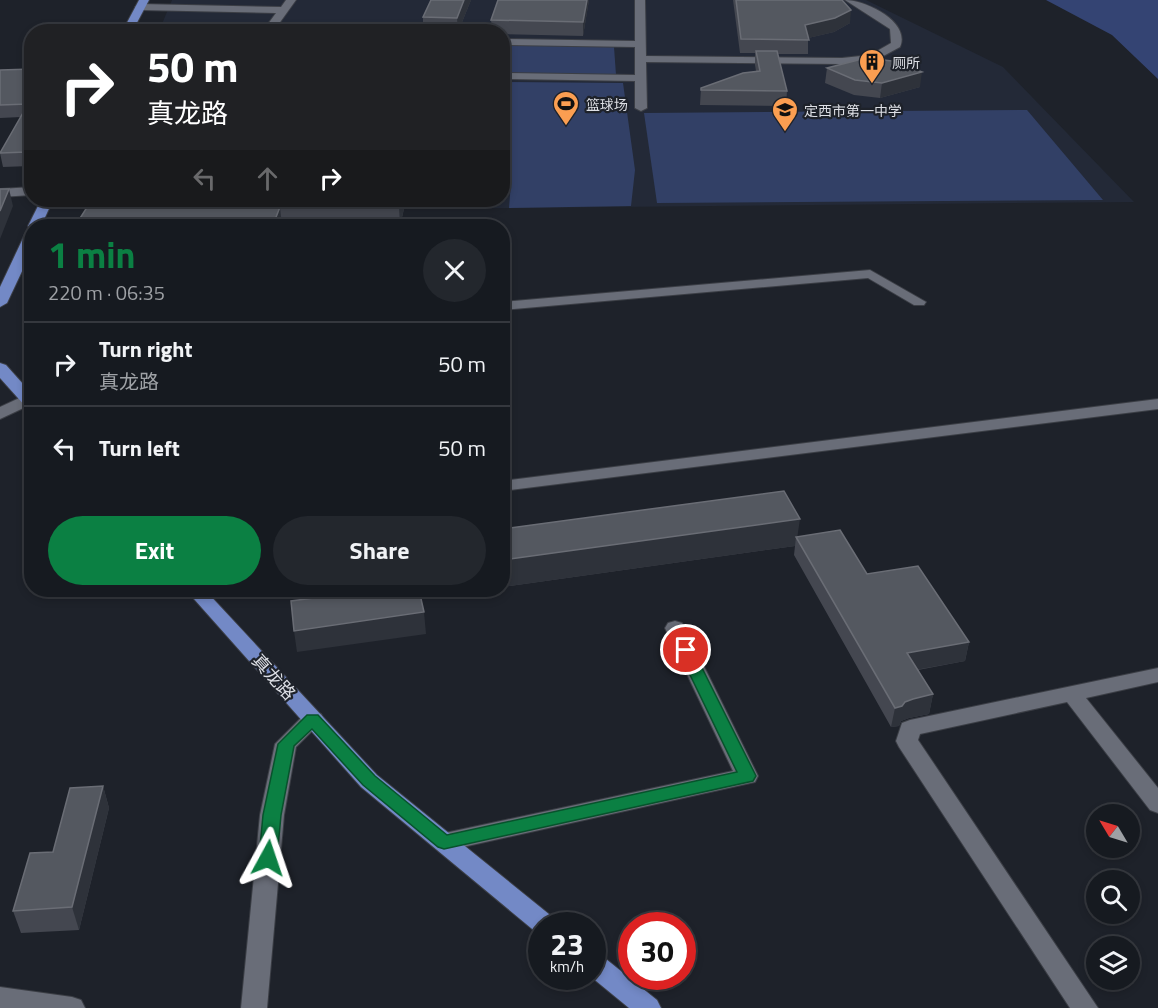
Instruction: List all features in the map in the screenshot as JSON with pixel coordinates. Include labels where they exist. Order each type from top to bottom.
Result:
[{"type":"main road","points":[[131,24],[142,4]]},
{"type":"main road","points":[[0,303],[24,251]]},
{"type":"main road","points":[[0,368],[24,395]]},
{"type":"main road","name":"真龙路","points":[[201,597],[369,781],[529,912]]},
{"type":"main road","points":[[606,974],[648,1008]]},
{"type":"street","points":[[273,24],[291,0]]},
{"type":"street","points":[[640,0],[641,108]]},
{"type":"street","points":[[641,59],[842,62],[872,58],[896,45],[898,36],[895,27],[850,0]]},
{"type":"street","points":[[142,4],[283,10]]},
{"type":"street","points":[[510,42],[640,44]]},
{"type":"street","points":[[510,76],[641,78]]},
{"type":"street","points":[[0,193],[24,192]]},
{"type":"street","points":[[510,305],[870,274],[919,302]]},
{"type":"street","points":[[0,414],[24,404]]},
{"type":"street","points":[[510,485],[1158,404]]},
{"type":"street","points":[[444,842],[747,776],[675,628]]},
{"type":"street","points":[[1085,1008],[906,741],[910,729],[1158,675]]},
{"type":"street","points":[[1072,694],[1158,804]]},
{"type":"street","points":[[254,1008],[272,815],[286,744],[313,719]]},
{"type":"street","points":[[0,998],[72,1008]]},
{"type":"shaded area","name":"定西市第一中学","points":[[172,0],[866,0],[1003,67],[1134,202],[85,212],[87,207],[510,207],[510,24],[162,24]]},
{"type":"shaded area","points":[[1046,0],[1158,0],[1158,79],[1112,35]]},
{"type":"shaded area","points":[[510,45],[614,47],[616,75],[510,73]]},
{"type":"shaded area","name":"篮球场","points":[[510,82],[623,83],[635,170],[631,206],[509,208],[512,170],[510,170]]},
{"type":"shaded area","points":[[1027,110],[1103,200],[657,203],[644,113]]},
{"type":"building","points":[[431,0],[464,0],[457,18],[423,17]]},
{"type":"building","points":[[498,0],[587,0],[583,22],[491,20]]},
{"type":"building","points":[[736,0],[842,0],[851,10],[835,18],[805,25],[809,40],[741,39]]},
{"type":"building","points":[[756,51],[777,51],[787,91],[701,90],[701,88],[743,73],[760,71]]},
{"type":"building","points":[[866,58],[892,61],[922,72],[882,83],[855,80],[827,68]]},
{"type":"building","points":[[24,69],[24,104],[0,105],[0,70]]},
{"type":"building","points":[[24,111],[24,152],[0,153]]},
{"type":"building","points":[[0,189],[9,189],[0,211]]},
{"type":"building","points":[[87,207],[280,207],[275,219],[79,219]]},
{"type":"building","points":[[784,491],[800,519],[510,559],[510,528]]},
{"type":"building","points":[[840,530],[867,574],[918,566],[969,642],[907,653],[933,694],[913,699],[895,708],[796,537]]},
{"type":"building","points":[[322,597],[421,597],[424,612],[294,631],[291,601]]},
{"type":"building","points":[[103,786],[72,907],[13,911],[30,853],[53,852],[70,788]]},
{"type":"place","name":"厕所","points":[[872,85]]},
{"type":"place","name":"篮球场","points":[[566,127]]},
{"type":"place","name":"定西市第一中学","points":[[785,133]]},
{"type":"route","points":[[268,858],[272,815],[286,744],[313,719],[369,781],[444,842],[747,776],[686,650]]}]
